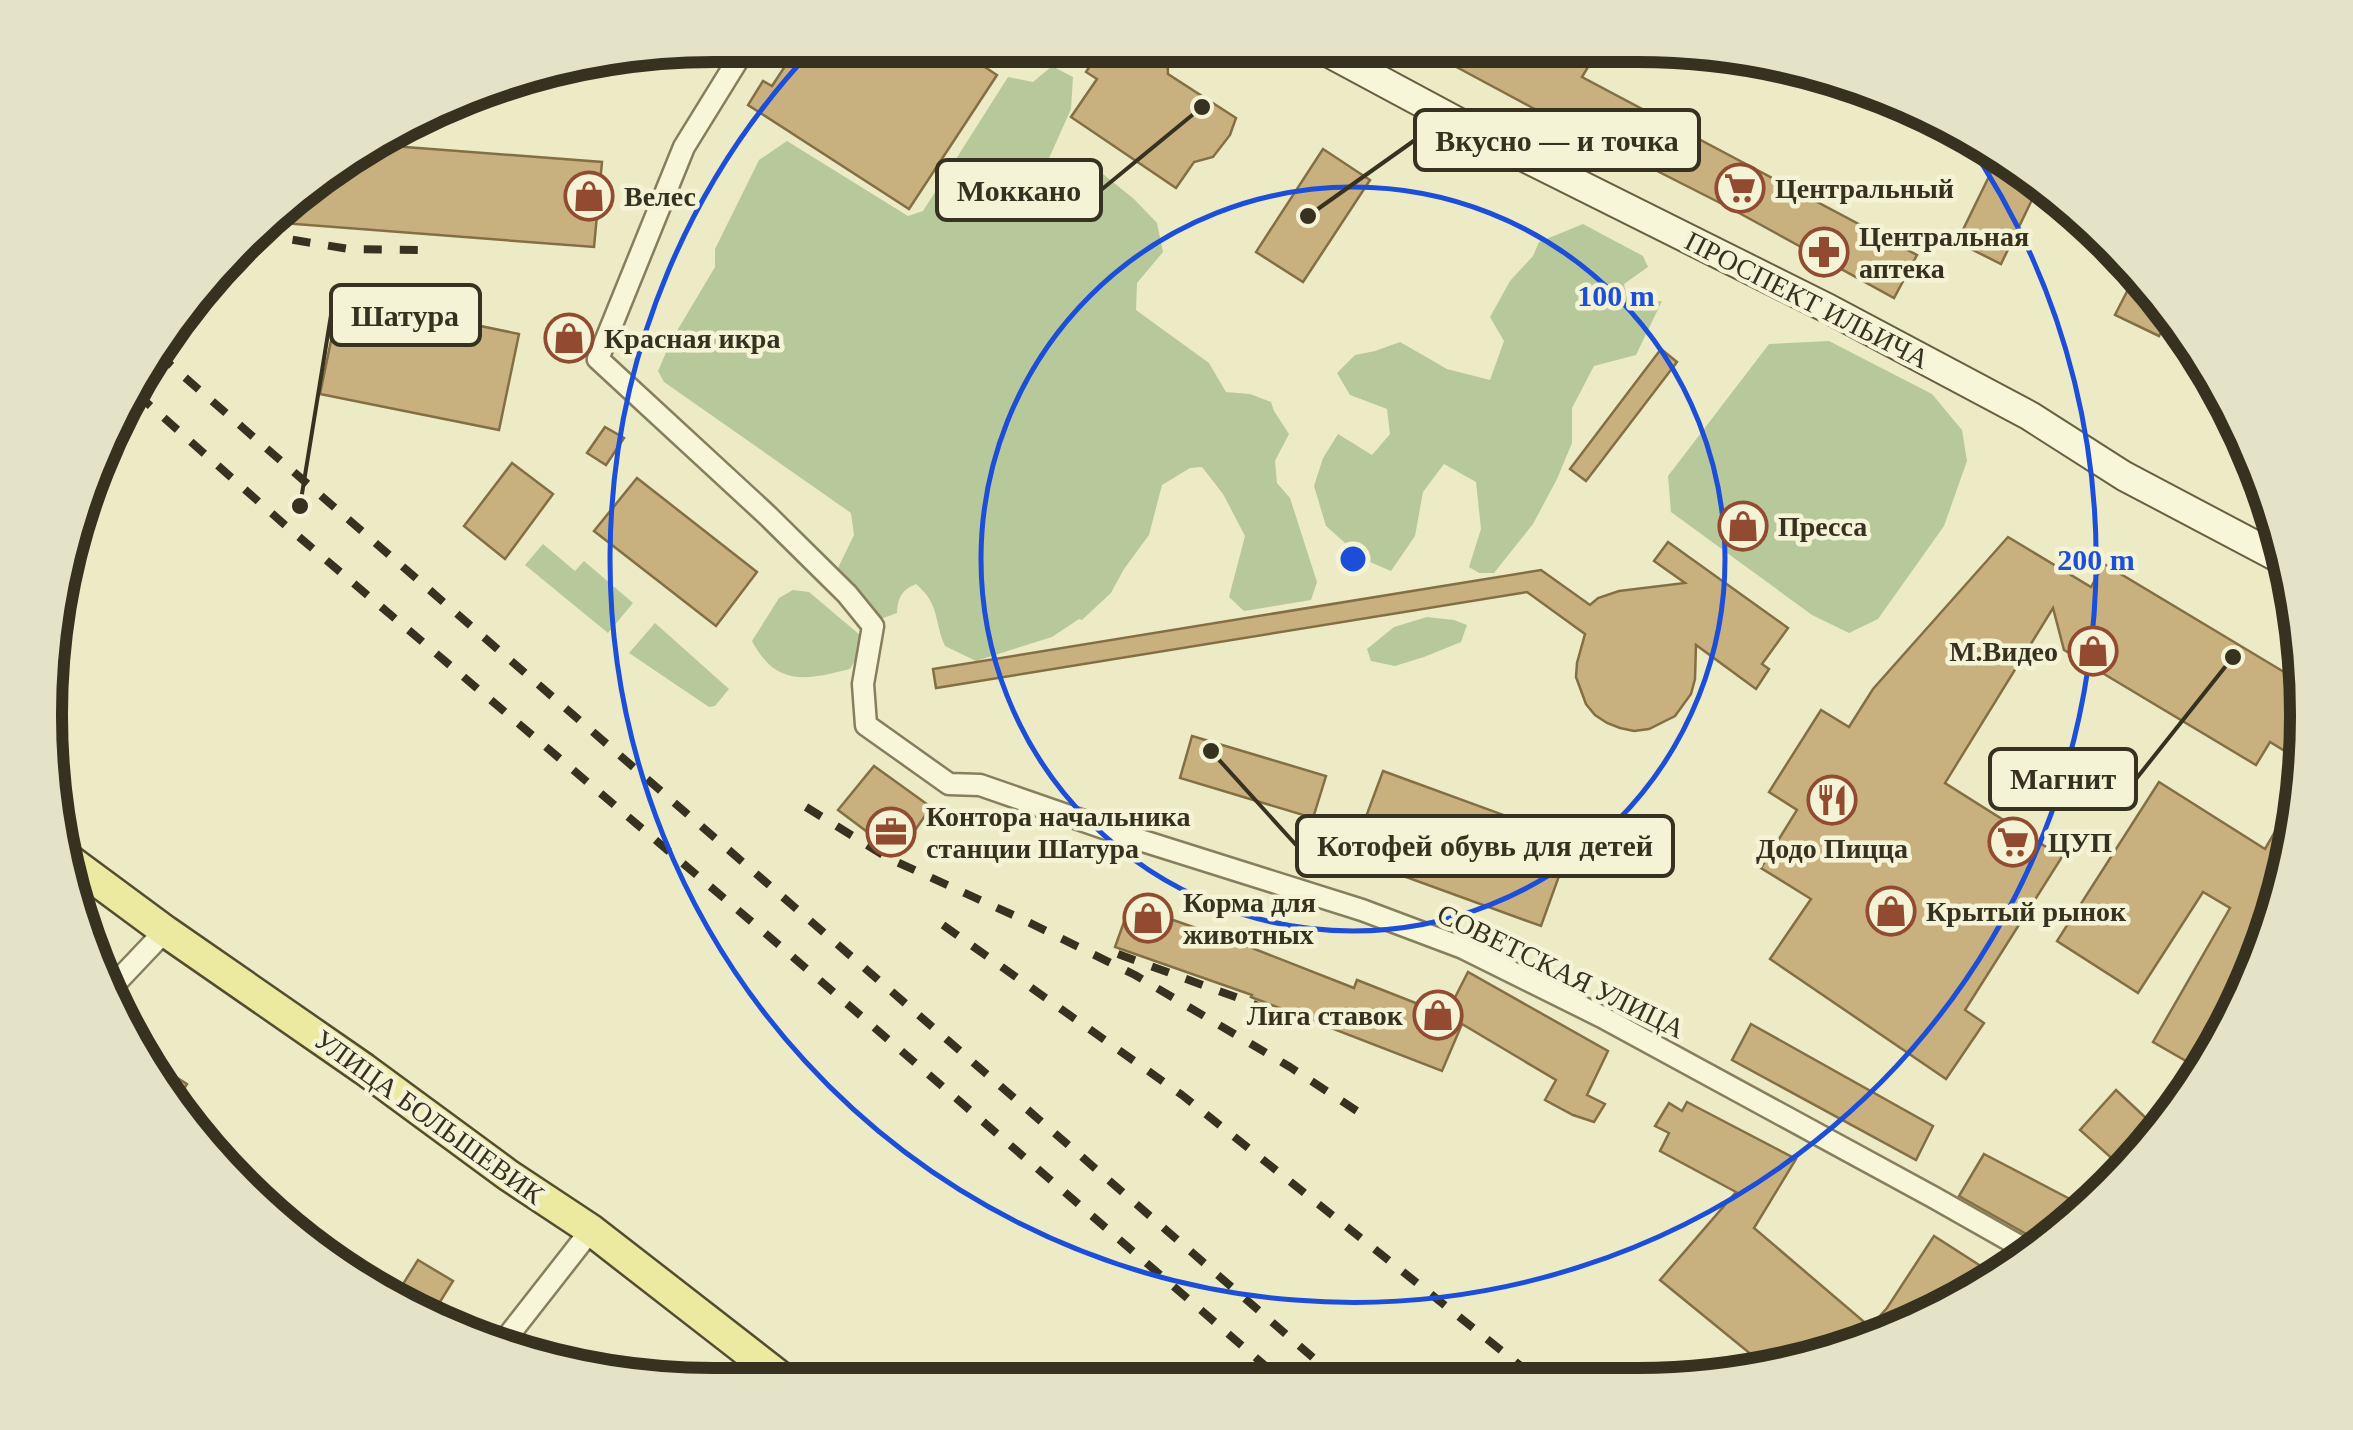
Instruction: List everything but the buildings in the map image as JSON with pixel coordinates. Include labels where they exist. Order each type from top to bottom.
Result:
[{"type":"main road","name":"УЛИЦА БОЛЬШЕВИК","points":[[81,869],[508,1176],[590,1230],[768,1368]]},
{"type":"street","name":"СОВЕТСКАЯ УЛИЦА","points":[[736,62],[684,147],[598,358],[767,514],[847,594],[873,626],[863,684],[866,725],[949,784],[980,786],[1362,910],[1463,948],[1616,1025],[2018,1245]]},
{"type":"street","name":"ПРОСПЕКТ ИЛЬИЧА","points":[[1346,62],[1508,150],[1846,318],[2030,416],[2124,476],[2270,553]]},
{"type":"street","points":[[119,980],[165,931]]},
{"type":"street","points":[[510,1334],[590,1230]]},
{"type":"green space","points":[[1052,66],[1073,77],[1071,109],[1046,165],[1054,206],[1070,187],[1103,174],[1157,223],[1163,252],[1137,283],[1136,310],[1209,363],[1226,392],[1250,394],[1271,402],[1289,434],[1275,461],[1277,483],[1290,498],[1317,582],[1311,600],[1244,611],[1229,597],[1245,536],[1223,494],[1202,467],[1190,468],[1162,485],[1149,535],[1111,593],[1082,620],[1052,637],[976,661],[945,646],[933,606],[916,584],[902,595],[897,613],[878,620],[837,570],[854,535],[851,513],[664,382],[658,371],[671,341],[715,267],[715,249],[759,160],[787,141],[908,216],[923,211],[1008,77],[1033,82]]},
{"type":"green space","points":[[1583,224],[1643,256],[1648,267],[1624,284],[1628,305],[1662,301],[1636,355],[1594,366],[1572,408],[1572,443],[1533,524],[1494,573],[1479,573],[1469,567],[1481,529],[1476,482],[1444,464],[1423,492],[1415,536],[1391,571],[1363,559],[1326,526],[1314,486],[1323,458],[1338,434],[1372,455],[1390,434],[1387,409],[1350,395],[1337,373],[1355,355],[1400,342],[1447,369],[1490,380],[1504,341],[1490,317],[1510,281],[1533,256],[1539,242]]},
{"type":"green space","points":[[1829,341],[1932,394],[1962,430],[1967,461],[1944,526],[1878,619],[1849,633],[1812,615],[1671,512],[1668,476],[1769,344]]},
{"type":"green space","points":[[543,544],[575,571],[584,561],[633,603],[608,633],[525,565]]},
{"type":"green space","points":[[793,590],[809,592],[860,635],[864,646],[850,669],[820,676],[794,676],[782,673],[761,656],[752,641],[779,598]]},
{"type":"green space","points":[[1427,617],[1467,625],[1461,642],[1395,666],[1371,661],[1367,649],[1394,627]]},
{"type":"green space","points":[[655,623],[729,689],[715,706],[709,707],[629,653]]},
{"type":"railway","points":[[272,236],[349,249],[424,250]]},
{"type":"railway","points":[[166,361],[1325,1368]]},
{"type":"railway","points":[[144,400],[1268,1368]]},
{"type":"railway","points":[[806,807],[888,858],[1135,975],[1357,1111]]},
{"type":"railway","points":[[943,925],[1182,1095],[1523,1368]]},
{"type":"railway","points":[[1118,954],[1306,1027]]},
{"type":"place","name":"Моккано","points":[[1202,107]]},
{"type":"place","name":"Центральный","points":[[1740,188]]},
{"type":"place","name":"Велес","points":[[589,196]]},
{"type":"place","name":"Вкусно — и точка","points":[[1308,216]]},
{"type":"place","name":"Центральная аптека","points":[[1824,252]]},
{"type":"place","name":"Красная икра","points":[[569,338]]},
{"type":"place","name":"Шатура","points":[[300,506]]},
{"type":"place","name":"Пресса","points":[[1743,526]]},
{"type":"place","name":"М.Видео","points":[[2093,651]]},
{"type":"place","name":"Магнит","points":[[2233,657]]},
{"type":"place","name":"Котофей обувь для детей","points":[[1211,751]]},
{"type":"place","name":"Додо Пицца","points":[[1832,800]]},
{"type":"place","name":"Контора начальника станции Шатура","points":[[891,832]]},
{"type":"place","name":"ЦУП","points":[[2013,842]]},
{"type":"place","name":"Крытый рынок","points":[[1891,911]]},
{"type":"place","name":"Корма для животных","points":[[1148,918]]},
{"type":"place","name":"Лига ставок","points":[[1438,1015]]}]
